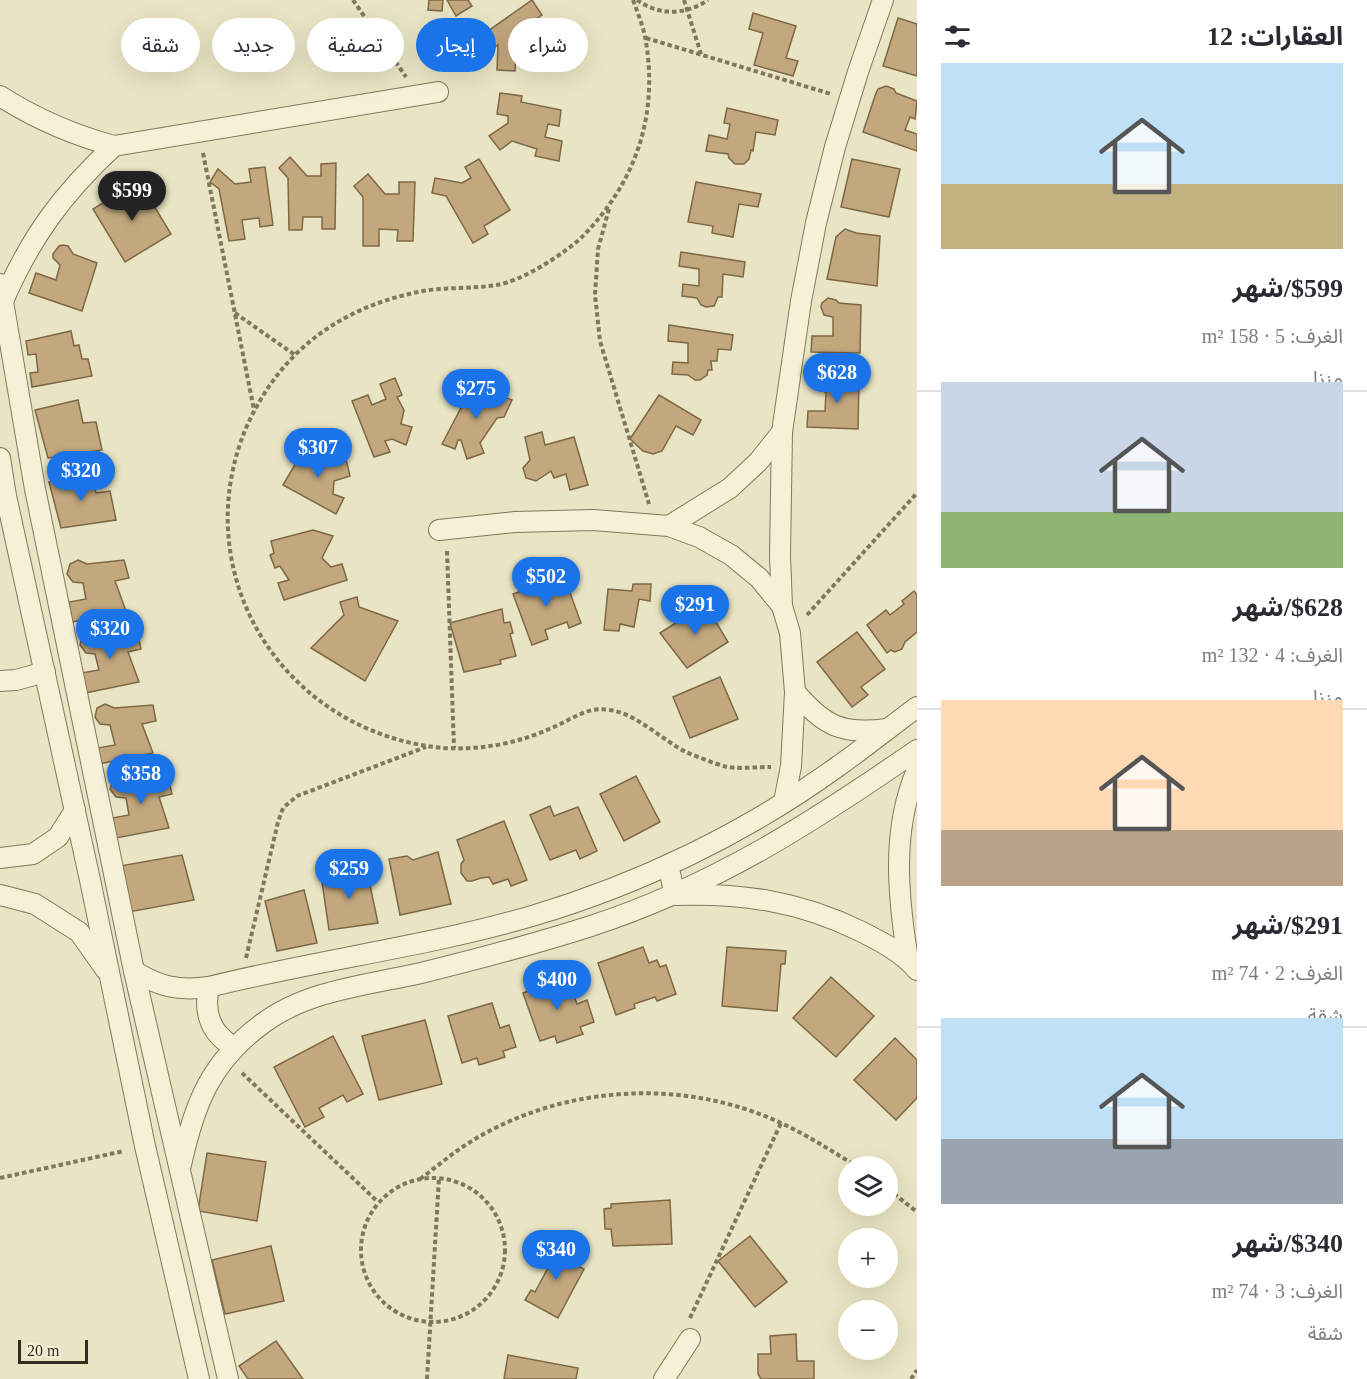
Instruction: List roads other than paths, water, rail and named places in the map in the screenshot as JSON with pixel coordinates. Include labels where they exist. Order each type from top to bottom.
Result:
[{"type":"street","points":[[784,802],[791,766],[795,692],[790,633],[782,606],[780,556],[782,432],[801,301],[816,224],[849,99],[883,0]]},
{"type":"street","points":[[0,96],[50,124],[81,137],[114,146],[428,94]]},
{"type":"street","points":[[114,146],[76,184],[49,217],[1,293],[34,489],[134,971],[228,1379]]},
{"type":"street","points":[[662,525],[730,488],[758,462],[782,432]]},
{"type":"street","points":[[0,458],[6,496],[75,810],[145,1146],[199,1379]]},
{"type":"street","points":[[6,496],[34,489]]},
{"type":"street","points":[[442,530],[515,522],[592,520],[662,525],[699,537],[731,555],[759,578],[782,606]]},
{"type":"street","points":[[0,681],[16,680],[45,672]]},
{"type":"street","points":[[795,692],[813,712],[835,726],[861,732],[887,729]]},
{"type":"street","points":[[134,971],[151,981],[172,988],[209,987],[462,933],[532,916],[601,893],[668,865],[784,802],[837,768],[917,707]]},
{"type":"street","points":[[179,1171],[189,1125],[207,1084],[230,1053],[263,1023],[297,1004],[334,992],[507,951],[592,926],[675,895],[765,850],[849,797],[917,750]]},
{"type":"street","points":[[913,965],[898,884],[899,847],[905,810],[917,770]]},
{"type":"street","points":[[0,858],[33,854],[58,837],[75,810]]},
{"type":"street","points":[[668,865],[675,895]]},
{"type":"street","points":[[675,895],[716,894],[757,898],[798,906],[837,920],[873,937],[913,965]]},
{"type":"street","points":[[0,895],[35,904],[79,932],[110,976]]},
{"type":"street","points":[[209,987],[206,999],[210,1022],[230,1053]]},
{"type":"street","points":[[178,1292],[206,1284]]},
{"type":"street","points":[[664,1379],[687,1345]]}]
